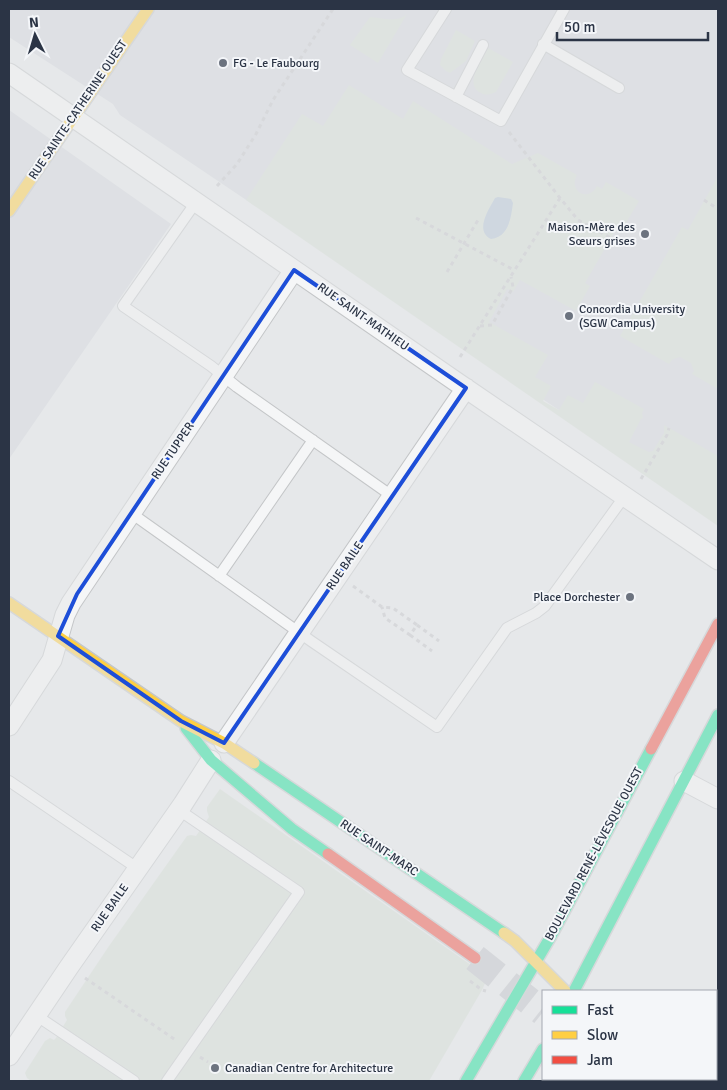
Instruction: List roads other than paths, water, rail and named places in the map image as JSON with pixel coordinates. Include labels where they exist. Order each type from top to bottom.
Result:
[{"type":"street","name":"RUE SAINTE-CATHERINE OUEST","points":[[9,211],[148,9]]},
{"type":"street","name":"RUE SAINT-MATHIEU","points":[[9,73],[718,560]]},
{"type":"street","name":"RUE TUPPER","points":[[9,726],[52,660],[68,609],[294,270]]},
{"type":"street","name":"RUE BAILE","points":[[224,743],[466,388]]},
{"type":"street","name":"RUE SAINT-MARC","points":[[9,602],[181,721],[224,743],[515,941],[564,990]]},
{"type":"street","name":"BOULEVARD RENÉ-LÉVESQUE OUEST","points":[[466,1081],[536,961],[718,624]]},
{"type":"street","points":[[575,990],[718,715]]},
{"type":"street","name":"RUE SAINT-MARC","points":[[181,721],[211,760],[292,829],[475,958]]},
{"type":"street","name":"RUE BAILE","points":[[9,1056],[137,868],[179,810],[211,760]]},
{"type":"street","points":[[684,781],[718,799]]},
{"type":"street","points":[[524,1081],[542,1050]]},
{"type":"lane","points":[[446,9],[407,70],[501,120],[564,9]]},
{"type":"lane","points":[[543,44],[619,88]]},
{"type":"lane","points":[[456,97],[483,45]]},
{"type":"lane","points":[[196,202],[123,306],[211,366],[237,387],[392,496]]},
{"type":"lane","points":[[219,576],[313,440]]},
{"type":"lane","points":[[131,513],[437,727],[507,628],[536,613],[545,606],[624,497]]},
{"type":"lane","points":[[9,781],[137,868]]},
{"type":"lane","points":[[167,1081],[299,892],[179,810]]},
{"type":"lane","points":[[37,1016],[134,1081]]},
{"type":"water","points":[[495,198],[511,199],[513,203],[508,226],[502,234],[491,239],[486,235],[483,225],[489,208]]},
{"type":"tunnel","points":[[475,958],[542,1011]]},
{"type":"place","name":"FG - Le Faubourg","points":[[223,63]]},
{"type":"place","name":"Maison-Mère des Sœurs grises","points":[[645,234]]},
{"type":"place","name":"Concordia University (SGW Campus)","points":[[569,316]]},
{"type":"place","name":"Place Dorchester","points":[[630,597]]},
{"type":"place","name":"Canadian Centre for Architecture","points":[[215,1068]]}]
